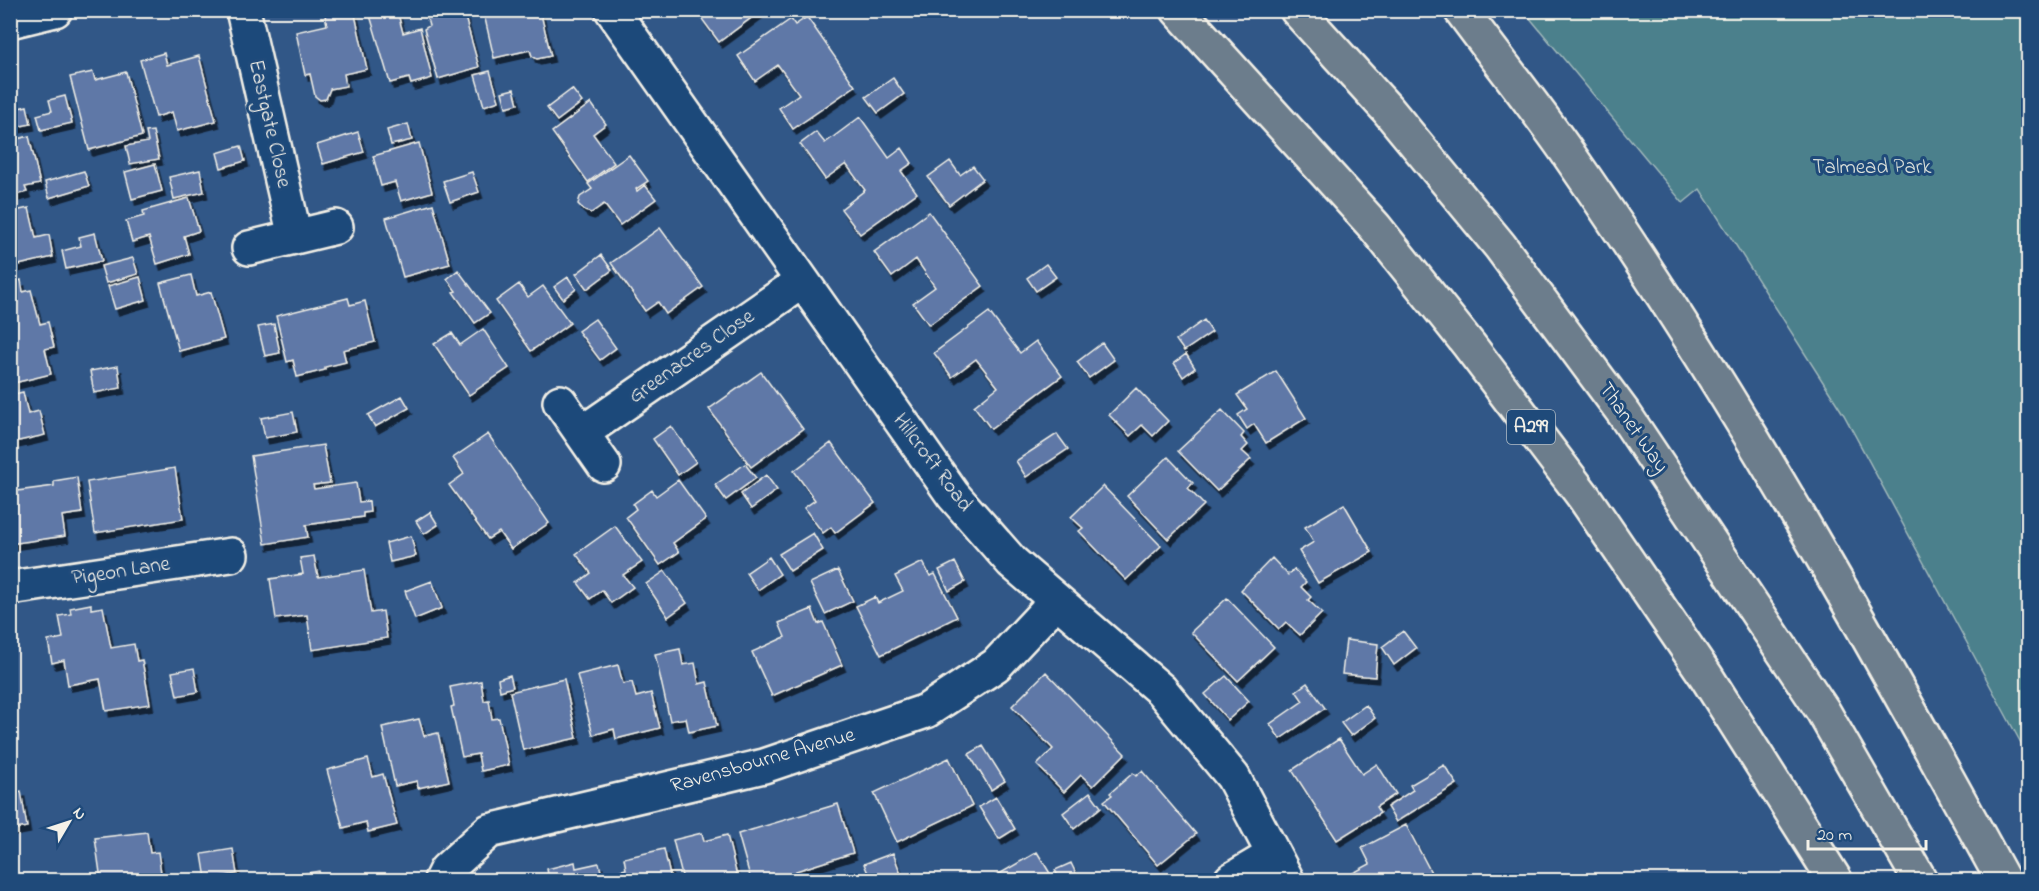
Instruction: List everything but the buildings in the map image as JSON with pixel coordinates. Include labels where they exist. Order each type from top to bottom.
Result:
[{"type":"highway","name":"A299","points":[[1178,10],[1375,227],[1469,345],[1584,497],[1706,676],[1835,880]]},
{"type":"highway","name":"Thanet Way","points":[[1297,10],[1388,110],[1500,246],[1625,415],[1823,711],[1920,880]]},
{"type":"highway","points":[[1461,10],[1568,154],[1690,339],[1845,595],[2003,880]]},
{"type":"street","points":[[10,21],[55,10]]},
{"type":"street","name":"Eastgate Close","points":[[243,10],[295,237]]},
{"type":"street","name":"Hillcroft Road","points":[[612,10],[952,495],[1012,562],[1161,690],[1233,777],[1280,868]]},
{"type":"street","points":[[249,248],[336,227]]},
{"type":"street","name":"Greenacres Close","points":[[582,433],[801,282]]},
{"type":"street","points":[[560,402],[604,465]]},
{"type":"street","name":"Pigeon Lane","points":[[10,588],[231,555]]},
{"type":"street","name":"Ravensbourne Avenue","points":[[443,875],[489,831],[764,765],[926,711],[996,665],[1056,601]]},
{"type":"street","points":[[1231,880],[1280,868]]},
{"type":"green space","name":"Talmead Park","points":[[1524,11],[2028,11],[2028,756],[1844,415],[1700,189],[1683,203]]}]
